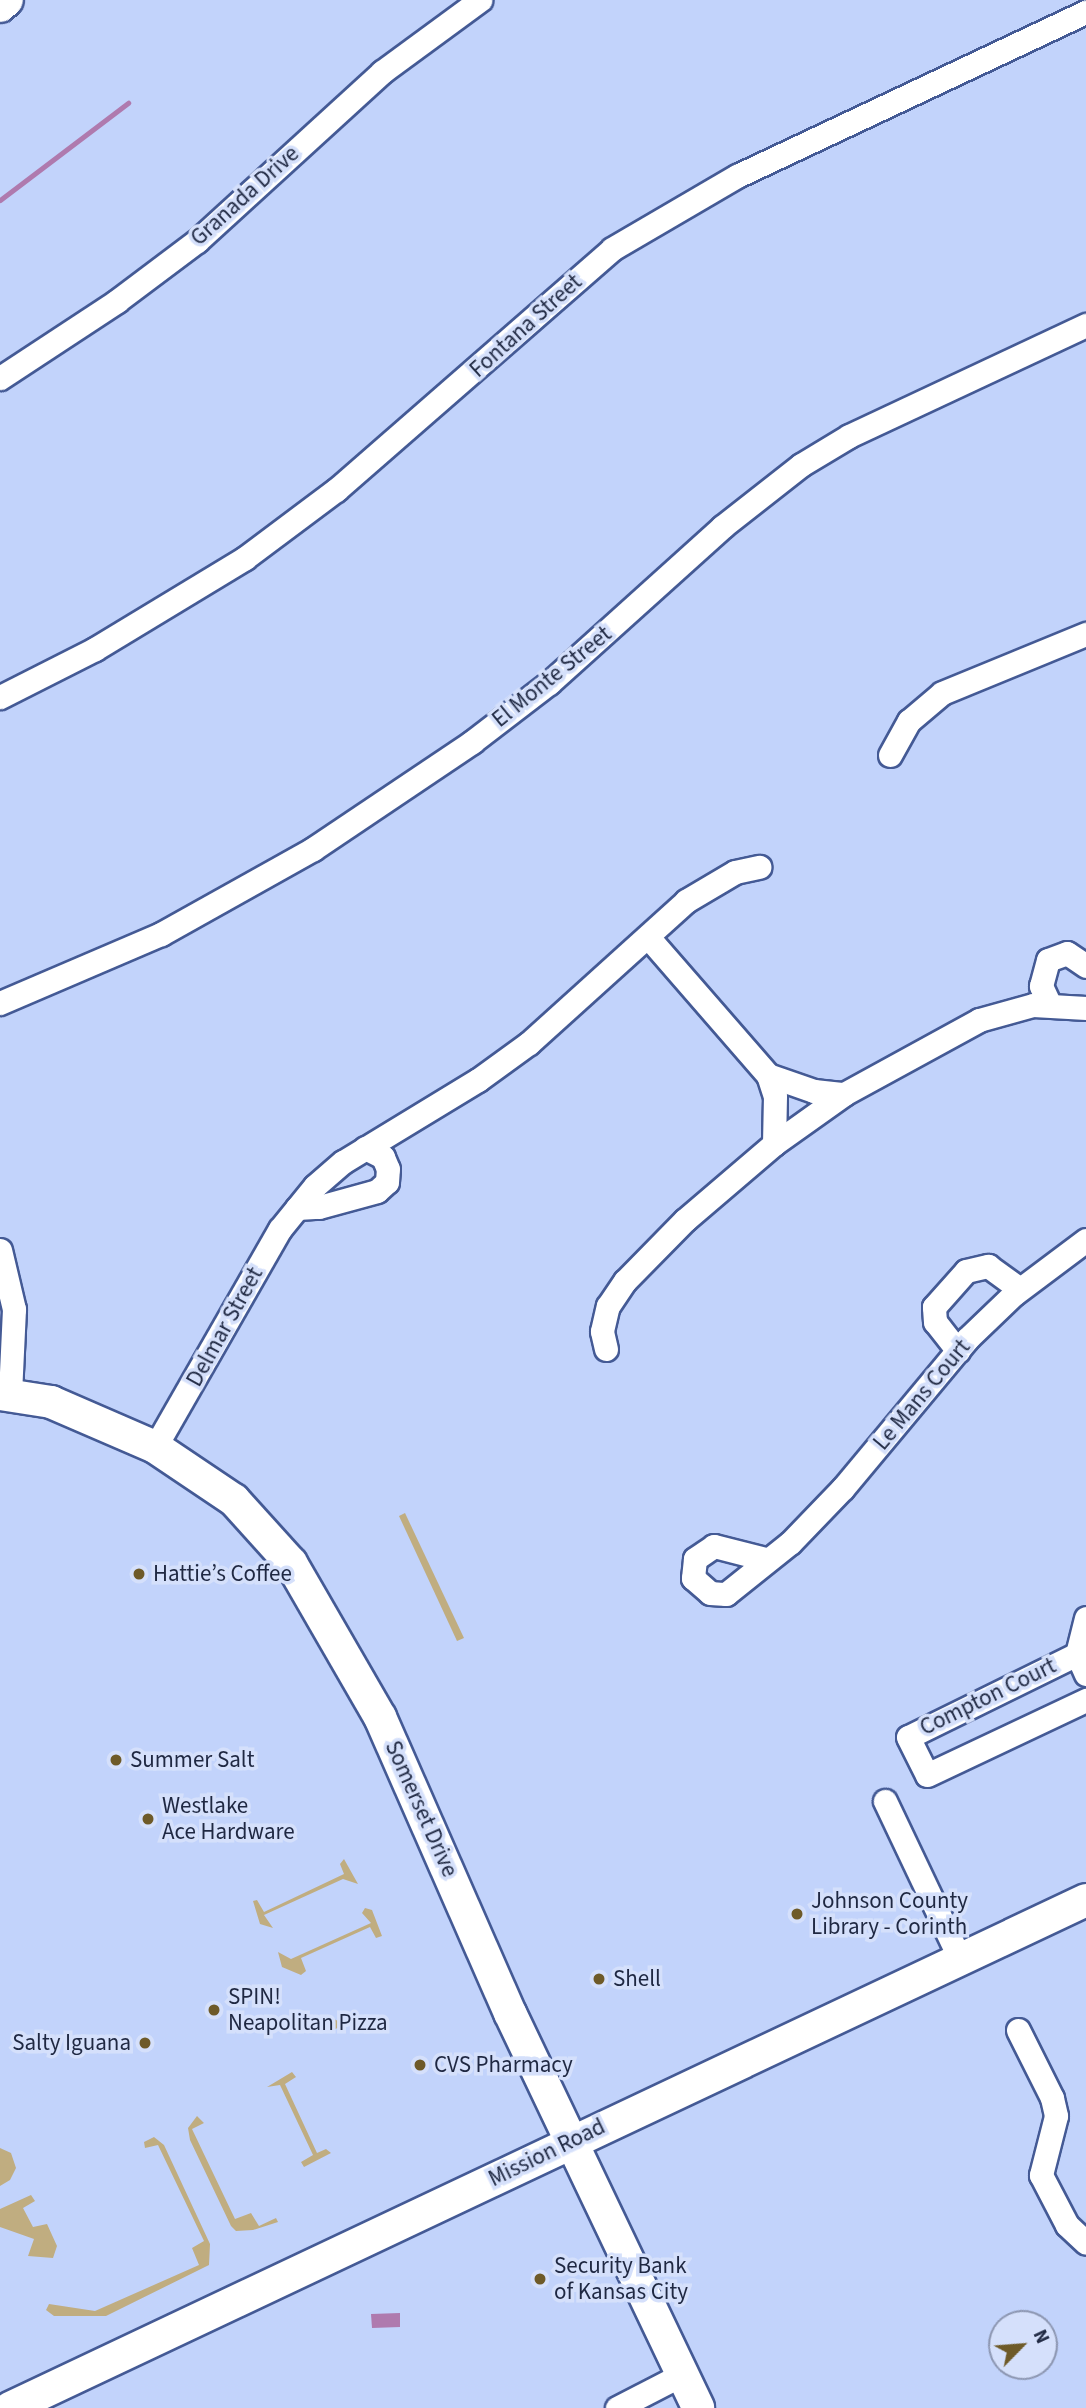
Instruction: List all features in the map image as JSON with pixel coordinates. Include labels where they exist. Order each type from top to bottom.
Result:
[{"type":"street","points":[[0,6],[7,0]]},
{"type":"street","name":"Granada Drive","points":[[0,378],[117,301],[197,241],[382,72],[480,0]]},
{"type":"street","name":"Fontana Street","points":[[0,697],[95,649],[245,558],[356,473],[612,249],[678,208],[1086,12]]},
{"type":"street","name":"El Monte Street","points":[[0,1003],[161,934],[242,893],[325,842],[472,742],[549,682],[731,519],[800,465],[849,436],[1086,325]]},
{"type":"street","points":[[890,755],[909,721],[942,694],[1086,634]]},
{"type":"street","points":[[760,867],[714,882],[686,901],[648,937],[768,1075],[775,1096],[774,1144]]},
{"type":"street","name":"Delmar Street","points":[[155,1447],[280,1229],[315,1186],[365,1149],[529,1043],[648,937]]},
{"type":"street","points":[[1049,1003],[1041,979],[1048,960],[1068,953],[1086,966]]},
{"type":"street","points":[[606,1349],[603,1331],[608,1306],[625,1281],[685,1220],[774,1144],[844,1094],[979,1020],[1049,1003],[1084,1003]]},
{"type":"street","points":[[768,1075],[814,1091],[844,1094]]},
{"type":"street","points":[[297,1208],[319,1207],[377,1191],[387,1182],[388,1169],[383,1157],[365,1149]]},
{"type":"street","name":"Le Mans Court","points":[[765,1559],[790,1543],[844,1488],[958,1352],[1020,1289],[1086,1240]]},
{"type":"street","points":[[0,1250],[14,1309],[5,1394]]},
{"type":"street","points":[[958,1352],[935,1322],[934,1307],[966,1271],[988,1266],[1020,1289]]},
{"type":"street","name":"Somerset Drive","points":[[5,1394],[51,1402],[155,1447],[234,1500],[291,1563],[324,1614],[380,1717],[571,2141],[698,2408]]},
{"type":"street","name":"Compton Court","points":[[1086,1618],[1081,1664],[908,1737],[927,1776],[1086,1700]]},
{"type":"street","points":[[885,1801],[960,1959]]},
{"type":"street","name":"Mission Road","points":[[10,2408],[1086,1900]]},
{"type":"street","points":[[1018,2031],[1052,2098],[1056,2116],[1041,2175],[1066,2225],[1086,2243]]},
{"type":"street","points":[[617,2408],[681,2375]]},
{"type":"shaded area","points":[[405,1513],[464,1638],[457,1641],[399,1516]]},
{"type":"shaded area","points":[[344,1859],[358,1884],[343,1879],[264,1915],[273,1928],[260,1924],[253,1901],[257,1900],[264,1912],[344,1874],[340,1864]]},
{"type":"shaded area","points":[[365,1908],[372,1910],[382,1936],[376,1938],[370,1927],[301,1958],[306,1971],[301,1975],[282,1967],[278,1952],[291,1959],[371,1923],[362,1913]]},
{"type":"shaded area","points":[[345,2015],[348,2023],[329,2032],[318,2032],[309,2025],[313,2019],[328,2016],[338,2021]]},
{"type":"shaded area","points":[[292,2072],[296,2077],[285,2084],[317,2153],[326,2149],[331,2153],[304,2167],[301,2162],[313,2155],[280,2085],[267,2087]]},
{"type":"shaded area","points":[[197,2116],[204,2123],[192,2129],[235,2219],[251,2213],[259,2226],[276,2218],[278,2222],[253,2230],[236,2231],[231,2226],[190,2140],[188,2128]]},
{"type":"shaded area","points":[[154,2137],[164,2145],[210,2244],[209,2265],[106,2316],[54,2316],[46,2310],[49,2304],[95,2311],[199,2265],[192,2248],[204,2241],[158,2145],[145,2148],[144,2142]]},
{"type":"shaded area","points":[[0,2148],[11,2153],[16,2168],[10,2180],[0,2186]]},
{"type":"shaded area","points":[[31,2195],[35,2201],[23,2208],[33,2227],[47,2224],[57,2246],[53,2258],[28,2256],[34,2239],[0,2227],[0,2209]]},
{"type":"shaded area","points":[[400,2313],[400,2327],[372,2328],[371,2314]]},
{"type":"waterway","points":[[0,200],[128,103]]},
{"type":"place","name":"Hattie’s Coffee","points":[[139,1574]]},
{"type":"place","name":"Summer Salt","points":[[116,1760]]},
{"type":"place","name":"Westlake Ace Hardware","points":[[148,1819]]},
{"type":"place","name":"Johnson County Library - Corinth","points":[[797,1914]]},
{"type":"place","name":"Shell","points":[[599,1979]]},
{"type":"place","name":"SPIN! Neapolitan Pizza","points":[[214,2010]]},
{"type":"place","name":"Salty Iguana","points":[[145,2043]]},
{"type":"place","name":"CVS Pharmacy","points":[[420,2065]]},
{"type":"place","name":"Security Bank of Kansas City","points":[[540,2279]]}]
